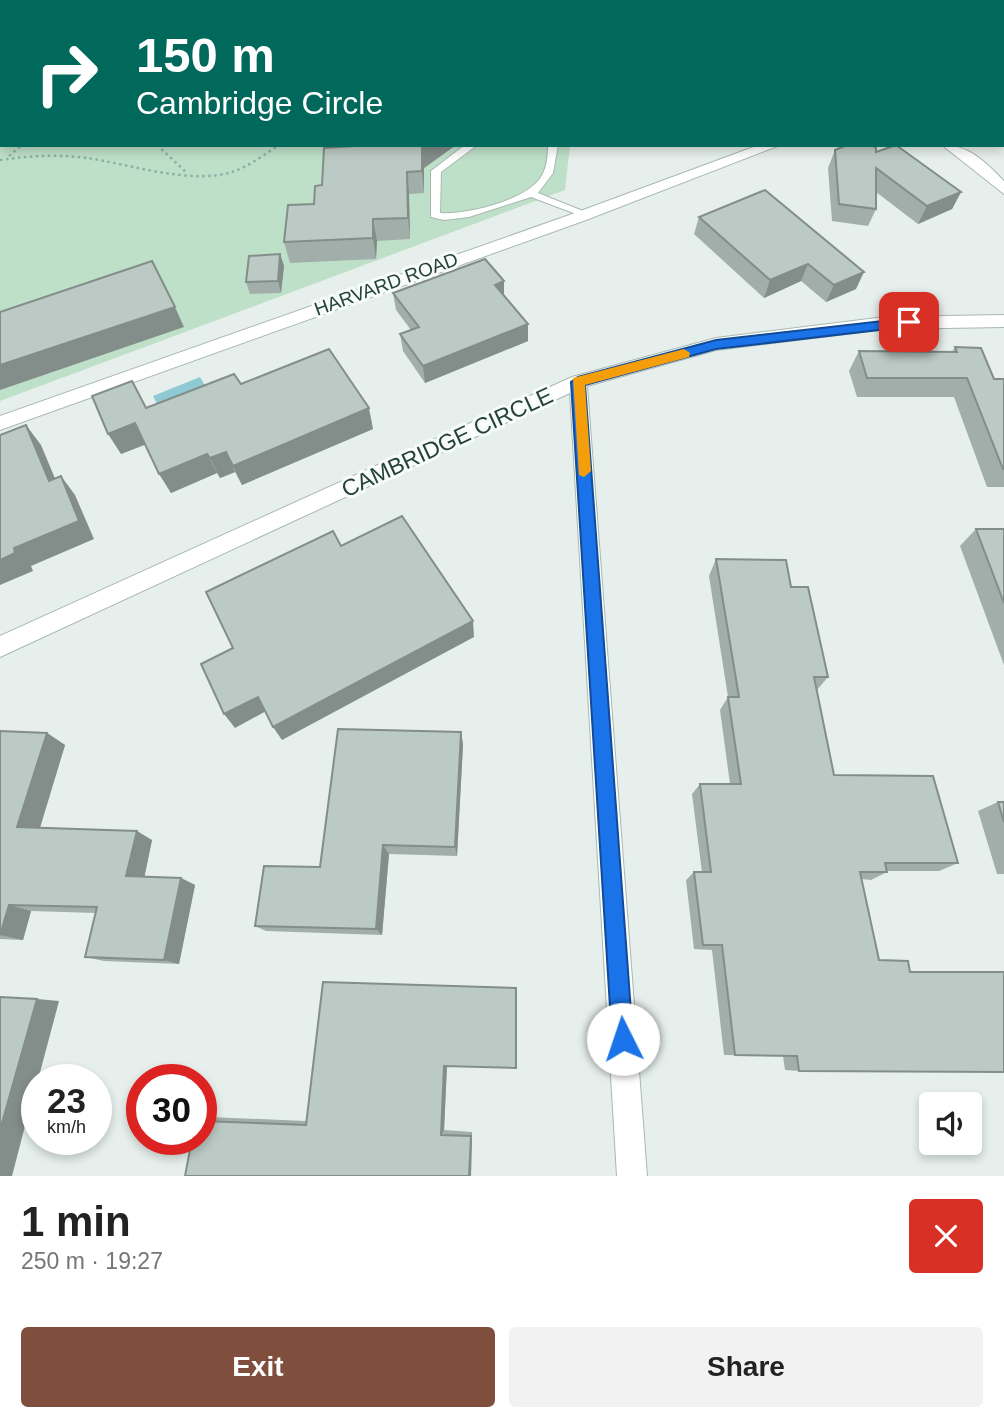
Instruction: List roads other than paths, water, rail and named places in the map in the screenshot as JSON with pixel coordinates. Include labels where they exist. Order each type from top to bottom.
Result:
[{"type":"street","name":"HARVARD ROAD","points":[[0,423],[422,270],[639,198],[768,147]]},
{"type":"street","points":[[953,147],[979,165],[1004,189]]},
{"type":"street","name":"CAMBRIDGE CIRCLE","points":[[0,647],[578,382],[716,344],[885,323],[1004,321]]},
{"type":"street","points":[[578,382],[632,1176]]},
{"type":"lane","points":[[469,147],[436,171],[435,215],[448,217],[463,214],[531,194],[545,183],[552,169],[553,147]]},
{"type":"lane","points":[[531,194],[588,215]]},
{"type":"water","points":[[200,377],[207,389],[159,408],[153,396]]}]
